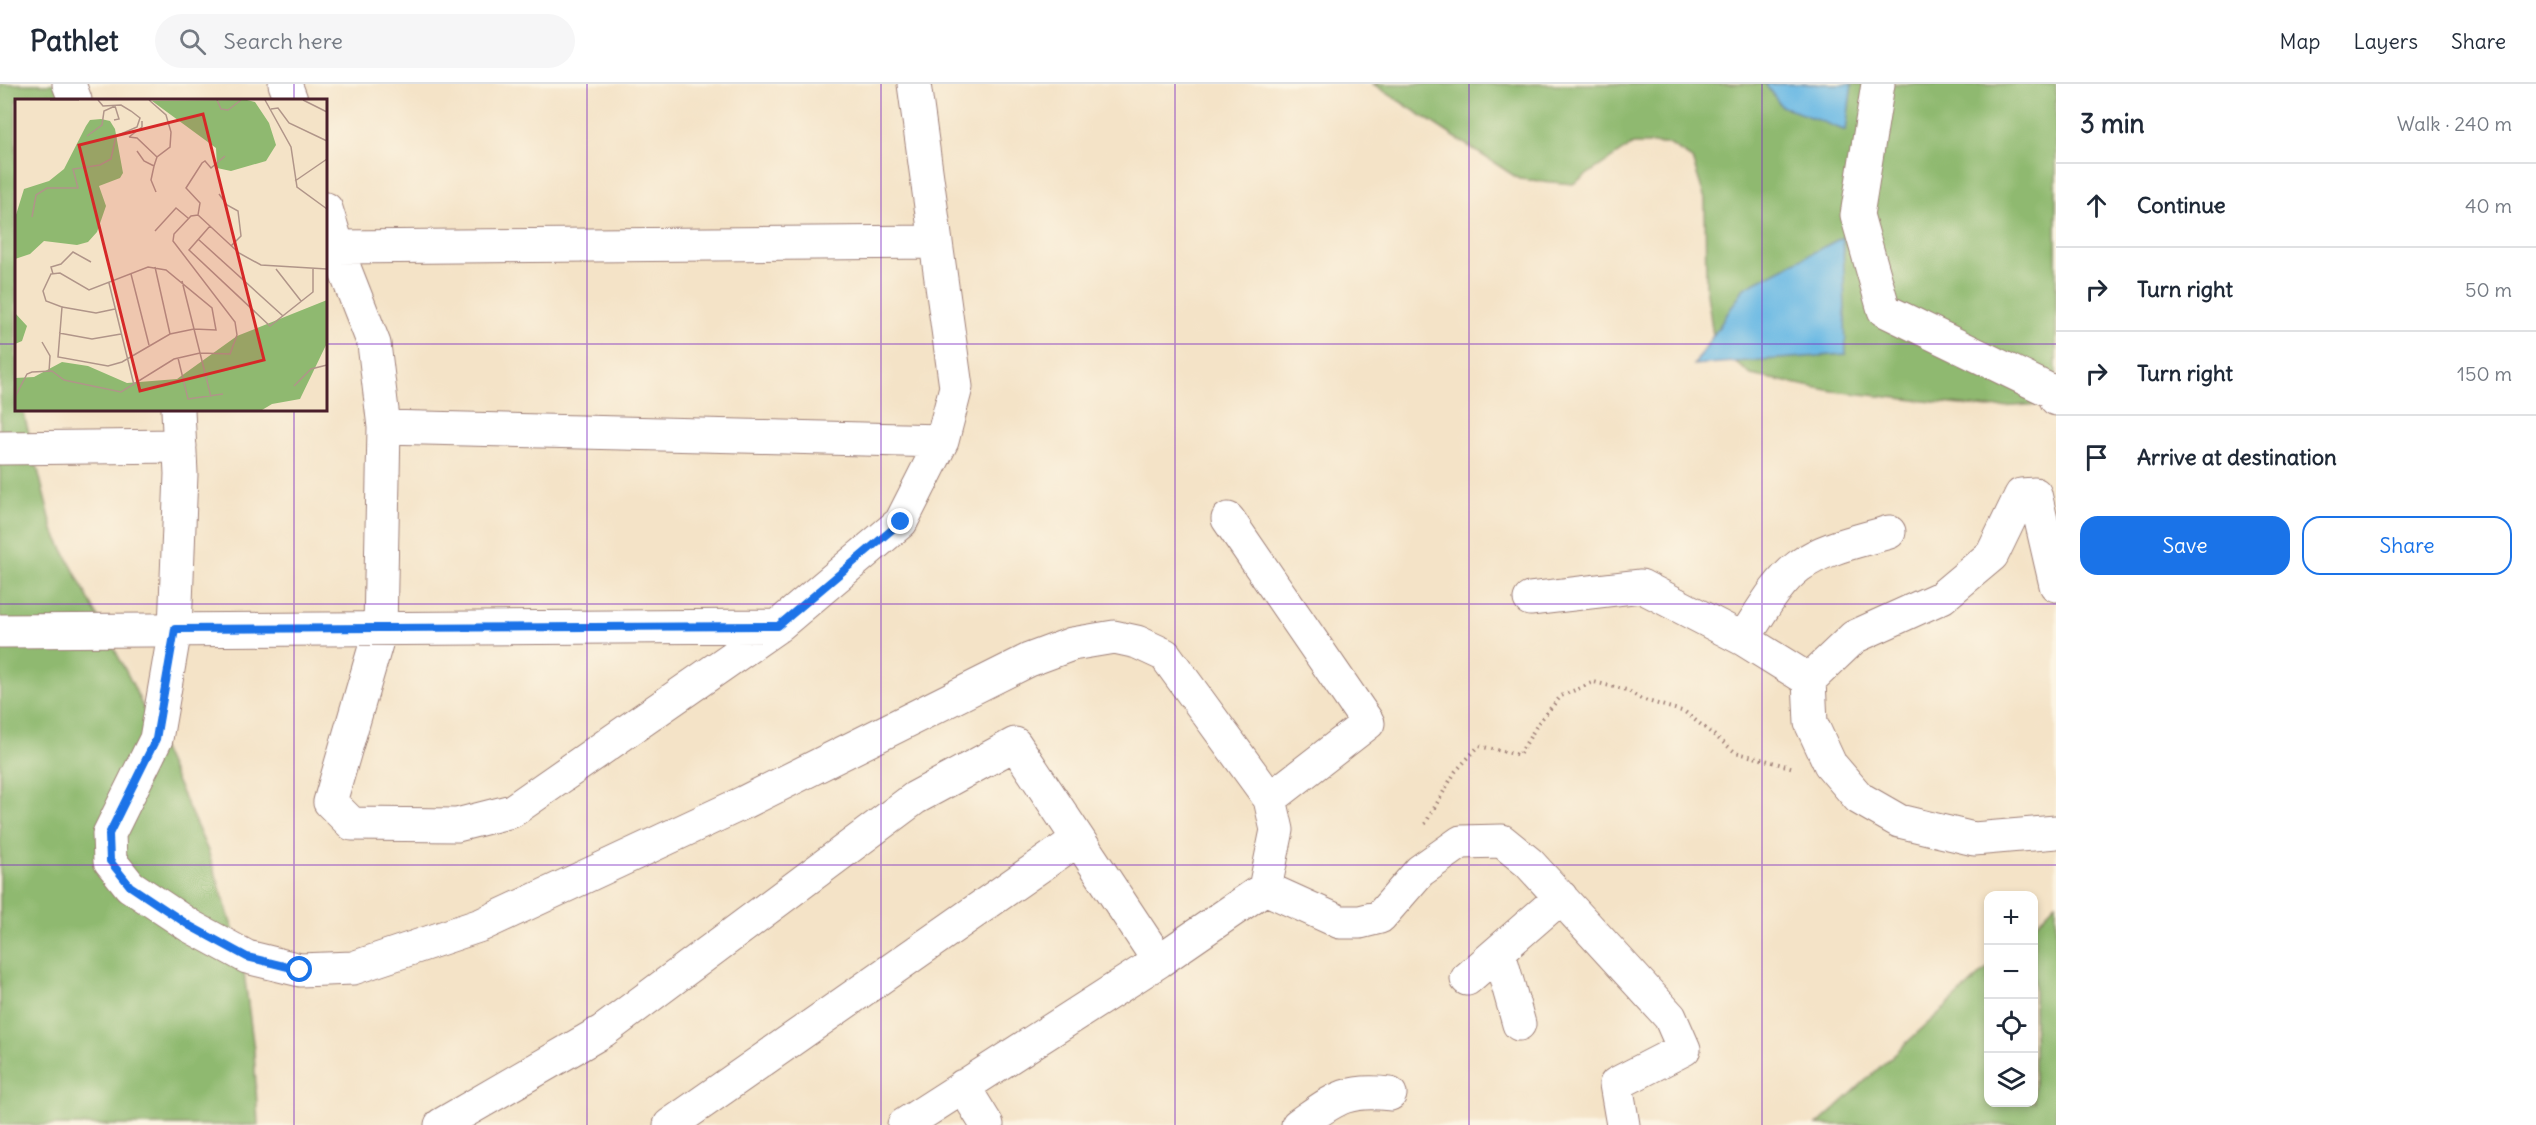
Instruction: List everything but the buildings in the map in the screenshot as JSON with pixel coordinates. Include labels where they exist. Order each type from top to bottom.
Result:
[{"type":"street","points":[[69,84],[75,99]]},
{"type":"street","points":[[285,84],[291,99]]},
{"type":"street","points":[[327,212],[374,344],[384,427],[380,630],[330,802],[352,824],[457,825],[512,811],[778,626],[901,522],[942,441],[956,387],[914,84]]},
{"type":"street","points":[[1878,84],[1857,215],[1884,310],[2055,393],[2056,399]]},
{"type":"street","points":[[338,246],[936,242]]},
{"type":"street","points":[[178,411],[180,446],[175,629],[156,739],[109,834],[110,861],[130,886],[190,926],[247,957],[300,970],[353,969],[481,925],[745,802],[1029,660],[1072,644],[1114,637],[1137,642],[1165,655],[1270,799],[1277,830],[1266,888],[1159,961],[904,1125]]},
{"type":"street","points":[[384,427],[942,441]]},
{"type":"street","points":[[0,448],[180,446]]},
{"type":"street","points":[[2056,585],[2035,494],[2021,495],[1992,555],[1942,597],[1854,637],[1809,680],[1811,723],[1830,764],[1859,798],[1899,821],[1974,839],[2056,832]]},
{"type":"street","points":[[1228,519],[1368,723],[1270,799]]},
{"type":"street","points":[[1743,639],[1798,566],[1832,549],[1889,532]]},
{"type":"street","points":[[1530,599],[1641,586],[1743,639],[1809,680]]},
{"type":"street","points":[[0,631],[778,626]]},
{"type":"street","points":[[441,1125],[603,1031],[915,798],[1015,744],[1159,961]]},
{"type":"street","points":[[670,1125],[1077,840]]},
{"type":"street","points":[[1266,888],[1340,922],[1360,922],[1380,917],[1420,871],[1461,842],[1502,841],[1529,863],[1670,1017],[1684,1049],[1616,1084],[1623,1125]]},
{"type":"street","points":[[1467,979],[1561,897]]},
{"type":"street","points":[[1499,952],[1519,1024]]},
{"type":"street","points":[[963,1086],[987,1125]]},
{"type":"street","points":[[1298,1125],[1337,1098],[1364,1090],[1390,1094]]},
{"type":"path","points":[[1420,830],[1455,772],[1479,746],[1519,755],[1539,722],[1561,696],[1594,682],[1627,690],[1641,699],[1685,712],[1735,752],[1804,771],[1830,764]]},
{"type":"green space","points":[[0,84],[63,84],[59,99],[15,99],[15,411],[23,411],[53,530],[132,683],[208,851],[242,957],[254,1050],[258,1125],[0,1125]]},
{"type":"green space","points":[[1373,84],[2056,84],[2056,403],[1988,408],[1833,391],[1751,375],[1714,343],[1706,286],[1705,199],[1692,159],[1669,144],[1633,144],[1573,184],[1519,179]]},
{"type":"green space","points":[[2056,903],[2056,1125],[1817,1125],[1984,972],[1984,1107],[2038,1107],[2038,921]]},
{"type":"water","points":[[1765,84],[1852,84],[1846,131],[1781,106]]},
{"type":"water","points":[[1843,237],[1846,354],[1694,365],[1744,288]]},
{"type":"route","points":[[300,970],[247,957],[190,926],[130,886],[110,861],[109,834],[156,739],[175,629],[380,630],[778,626],[901,522]]}]
